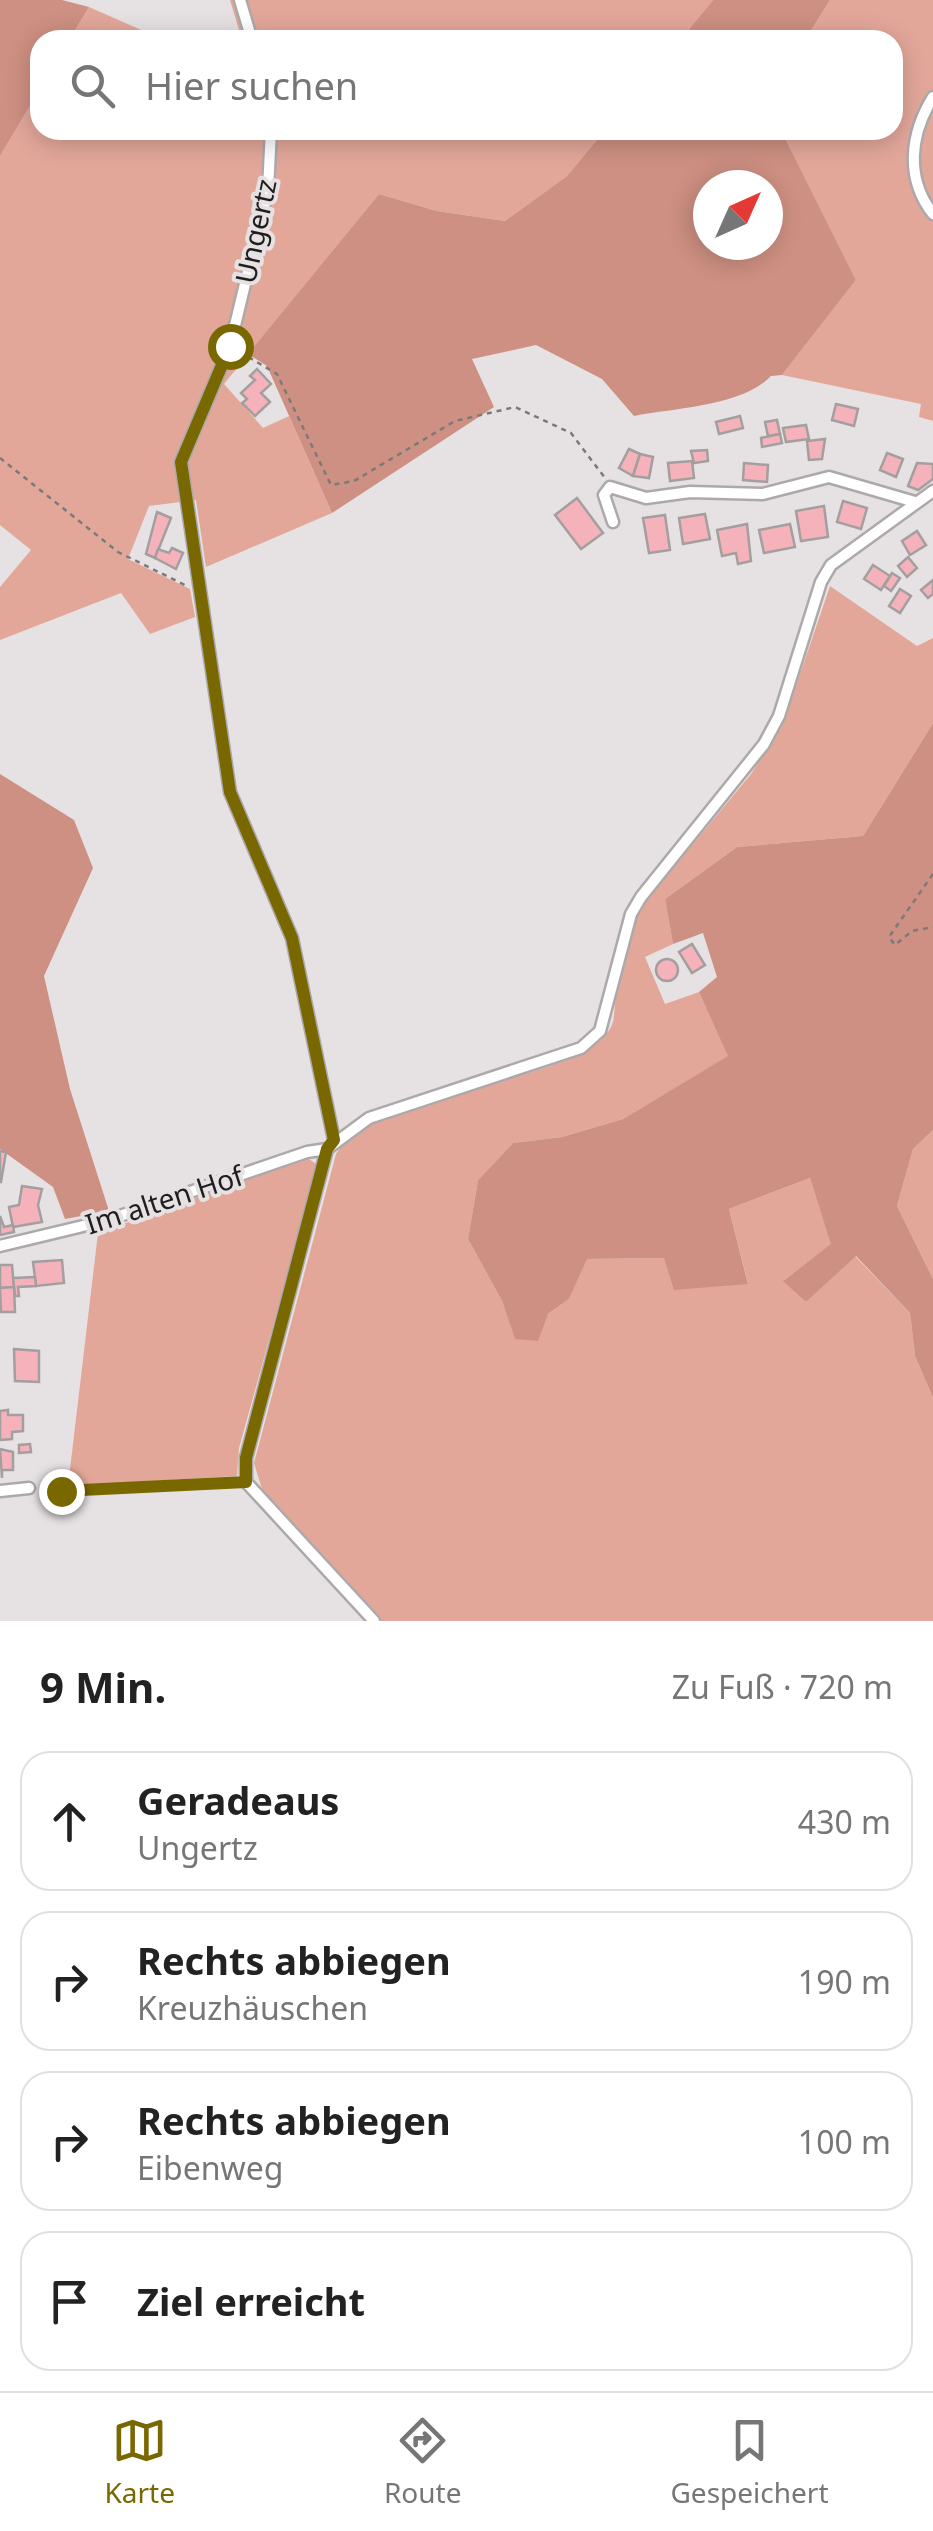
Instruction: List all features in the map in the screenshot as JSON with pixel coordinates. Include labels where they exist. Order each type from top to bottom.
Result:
[{"type":"street","points":[[240,0],[249,30]]},
{"type":"street","points":[[933,97],[922,114],[913,150],[918,188],[933,214]]},
{"type":"street","name":"Ungertz","points":[[270,140],[268,189],[230,346],[181,462],[230,792],[292,938],[330,1144]]},
{"type":"street","points":[[612,522],[604,495],[614,488],[646,498],[690,492],[763,494],[830,476],[915,502]]},
{"type":"street","name":"Im alten Hof","points":[[0,1246],[108,1220],[330,1144],[369,1118],[581,1048],[600,1031],[631,914],[764,744],[779,716],[830,565],[933,491]]},
{"type":"street","points":[[330,1144],[250,1443],[246,1482],[374,1621]]},
{"type":"street","points":[[0,1491],[29,1488]]},
{"type":"path","points":[[230,346],[277,374],[331,485],[354,482],[455,422],[515,407],[570,433],[614,488]]},
{"type":"path","points":[[0,458],[118,552],[200,592]]},
{"type":"path","points":[[933,874],[889,937],[895,946],[912,931],[933,928]]},
{"type":"path","points":[[29,1488],[61,1491],[246,1482]]},
{"type":"shaded area","points":[[0,0],[62,0],[89,7],[75,30],[30,30],[30,106],[0,156]]},
{"type":"shaded area","points":[[230,0],[713,0],[688,30],[239,30]]},
{"type":"shaded area","points":[[713,0],[830,0],[811,30],[688,30]]},
{"type":"shaded area","points":[[830,0],[933,0],[933,421],[919,417],[921,404],[782,375],[856,280],[786,140],[903,140],[903,30],[811,30]]},
{"type":"shaded area","points":[[89,7],[141,30],[75,30]]},
{"type":"shaded area","points":[[30,106],[30,140],[597,140],[567,176],[505,221],[437,211],[379,194],[224,384],[263,428],[289,416],[332,513],[206,567],[196,500],[149,506],[128,559],[190,589],[195,617],[150,634],[121,593],[0,640],[0,587],[31,550],[0,525],[0,156]]},
{"type":"shaded area","points":[[597,140],[786,140],[856,280],[782,375],[771,376],[744,394],[707,404],[634,416],[602,379],[536,345],[472,359],[494,407],[332,513],[267,366],[248,354],[379,194],[437,211],[505,221],[567,176]]},
{"type":"shaded area","points":[[830,586],[917,646],[933,638],[933,723],[863,836],[737,847],[665,899],[673,944],[645,957],[665,1004],[699,992],[729,1056],[623,1119],[562,1137],[513,1143],[478,1180],[468,1239],[502,1301],[515,1338],[569,1299],[586,1259],[665,1258],[748,1283],[729,1209],[810,1178],[832,1244],[784,1280],[806,1302],[855,1256],[910,1313],[915,1356],[933,1398],[933,1621],[382,1621],[262,1489],[254,1463],[336,1154],[361,1131],[395,1114],[561,1062],[592,1046],[611,1027],[623,963],[640,908],[751,774],[783,724]]},
{"type":"shaded area","points":[[933,723],[933,1130],[913,1149],[897,1206],[933,1279],[933,1398],[915,1356],[910,1313],[856,1256],[806,1302],[783,1281],[831,1244],[810,1178],[729,1209],[748,1284],[674,1290],[664,1258],[587,1259],[569,1299],[548,1314],[538,1341],[515,1339],[502,1301],[468,1239],[478,1180],[513,1143],[562,1137],[623,1119],[728,1056],[699,992],[717,977],[703,933],[673,944],[665,899],[737,847],[863,836]]},
{"type":"shaded area","points":[[0,774],[74,820],[93,868],[44,976],[70,1089],[109,1211],[65,1219],[53,1187],[0,1149]]},
{"type":"shaded area","points":[[933,1130],[933,1279],[897,1206],[913,1149]]},
{"type":"shaded area","points":[[307,1158],[315,1163],[316,1171],[239,1448],[237,1476],[68,1486],[98,1233]]},
{"type":"building","points":[[257,369],[271,384],[261,393],[270,402],[255,416],[242,403],[247,399],[241,393],[255,380],[250,376]]},
{"type":"building","points":[[836,404],[858,409],[854,426],[832,420]]},
{"type":"building","points":[[740,416],[743,428],[719,434],[716,422]]},
{"type":"building","points":[[777,420],[780,434],[768,436],[765,422]]},
{"type":"building","points":[[806,425],[809,439],[786,442],[783,428]]},
{"type":"building","points":[[780,434],[782,443],[762,447],[761,438]]},
{"type":"building","points":[[825,439],[822,459],[809,460],[807,441]]},
{"type":"building","points":[[629,449],[640,454],[633,476],[619,468]]},
{"type":"building","points":[[707,450],[708,461],[694,463],[691,451]]},
{"type":"building","points":[[887,453],[903,459],[896,477],[880,470]]},
{"type":"building","points":[[640,454],[653,457],[649,478],[633,476]]},
{"type":"building","points":[[692,461],[694,478],[670,481],[668,463]]},
{"type":"building","points":[[744,463],[768,465],[767,482],[743,480]]},
{"type":"building","points":[[917,463],[933,464],[933,479],[918,490],[908,486]]},
{"type":"building","points":[[577,498],[603,533],[581,549],[555,515]]},
{"type":"building","points":[[843,501],[867,508],[861,529],[837,522]]},
{"type":"building","points":[[824,506],[828,537],[801,541],[796,511]]},
{"type":"building","points":[[157,512],[171,518],[155,558],[146,554]]},
{"type":"building","points":[[705,514],[710,539],[683,544],[679,518]]},
{"type":"building","points":[[665,515],[670,550],[649,553],[643,518]]},
{"type":"building","points":[[747,524],[751,561],[738,564],[736,553],[722,556],[717,530]]},
{"type":"building","points":[[790,524],[795,547],[764,553],[759,530]]},
{"type":"building","points":[[917,531],[926,545],[910,555],[902,541]]},
{"type":"building","points":[[172,548],[183,553],[176,569],[155,558],[158,549],[169,553]]},
{"type":"building","points":[[908,557],[917,568],[907,577],[898,566]]},
{"type":"building","points":[[873,565],[890,576],[881,590],[864,579]]},
{"type":"building","points":[[892,573],[900,578],[891,591],[884,586]]},
{"type":"building","points":[[933,580],[933,594],[928,598],[921,590]]},
{"type":"building","points":[[900,589],[911,596],[900,613],[889,606]]},
{"type":"building","points":[[692,944],[705,965],[692,973],[679,952]]},
{"type":"building","points":[[667,959],[675,962],[675,978],[667,981],[659,978],[656,970],[659,962]]},
{"type":"building","points":[[0,1151],[6,1152],[1,1182],[0,1182]]},
{"type":"building","points":[[22,1186],[42,1189],[38,1205],[42,1222],[13,1227],[9,1207],[19,1205]]},
{"type":"building","points":[[0,1216],[4,1227],[13,1225],[14,1232],[0,1235]]},
{"type":"building","points":[[62,1260],[64,1283],[36,1286],[33,1262]]},
{"type":"building","points":[[0,1265],[12,1265],[14,1287],[0,1288]]},
{"type":"building","points":[[35,1277],[36,1286],[18,1287],[19,1296],[15,1296],[13,1278]]},
{"type":"building","points":[[14,1287],[15,1312],[1,1312],[0,1288]]},
{"type":"building","points":[[14,1349],[39,1351],[39,1382],[15,1381]]},
{"type":"building","points":[[8,1410],[8,1415],[23,1415],[23,1431],[12,1432],[12,1439],[0,1440],[0,1411]]},
{"type":"building","points":[[30,1444],[31,1452],[19,1453],[19,1445]]},
{"type":"building","points":[[0,1449],[13,1452],[13,1470],[2,1470],[2,1478]]},
{"type":"route","points":[[61,1491],[246,1482],[246,1458],[327,1149],[334,1140],[292,938],[230,792],[181,462],[230,346]]}]
